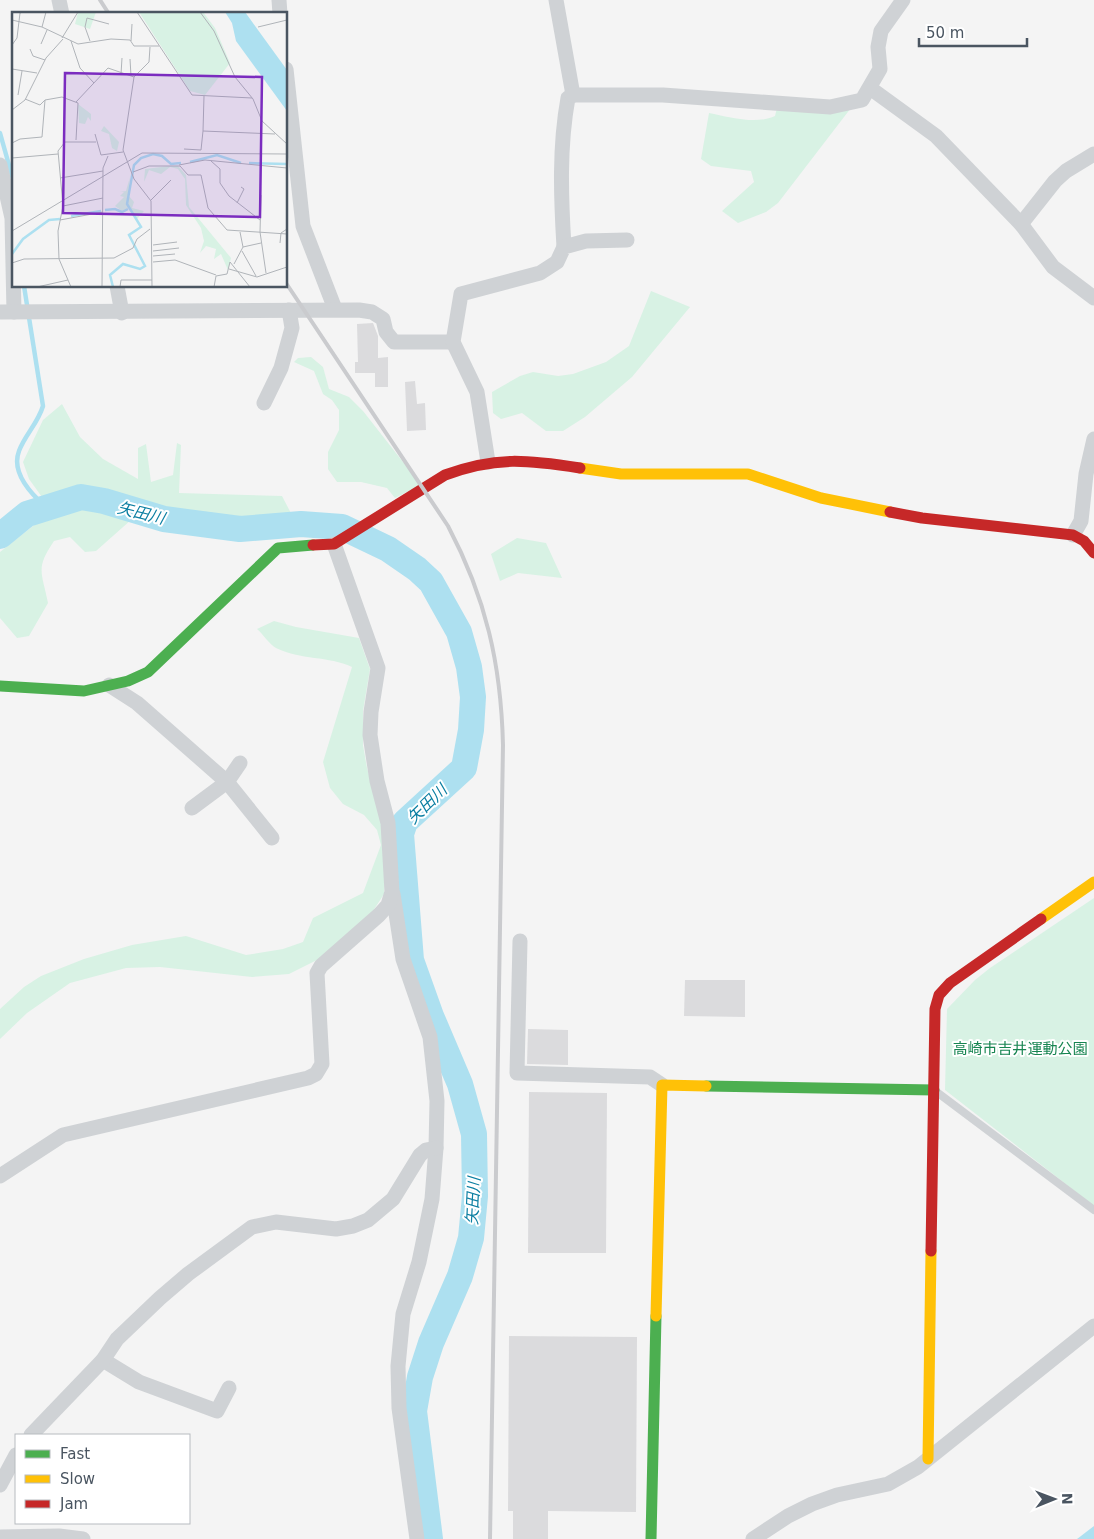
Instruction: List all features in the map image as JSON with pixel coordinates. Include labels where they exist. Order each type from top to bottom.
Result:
[{"type":"street","points":[[556,0],[573,95]]},
{"type":"street","points":[[488,462],[477,392],[453,342],[461,294],[540,273],[557,262],[564,248],[561,204],[563,123],[568,98],[573,95],[663,95],[830,107],[862,100],[880,70],[878,47],[881,31],[903,0]]},
{"type":"street","points":[[288,87],[303,226],[335,309]]},
{"type":"street","points":[[870,88],[936,136],[1021,224],[1053,266],[1094,298]]},
{"type":"street","points":[[1021,224],[1055,181],[1066,171],[1094,154]]},
{"type":"street","points":[[0,165],[10,198],[12,218],[7,312],[122,313],[335,309],[372,312],[383,319],[386,332],[394,342],[453,342]]},
{"type":"street","points":[[564,248],[586,241],[627,240]]},
{"type":"street","points":[[117,288],[122,313]]},
{"type":"street","points":[[264,403],[281,368],[292,328],[289,310]]},
{"type":"street","points":[[1074,535],[1081,521],[1088,514],[1086,474],[1094,439]]},
{"type":"street","points":[[0,686],[84,691],[128,680],[154,666],[278,548],[337,542],[445,475],[488,462],[525,460],[621,474],[748,474],[821,498],[922,518],[1074,535],[1084,540],[1094,553]]},
{"type":"street","points":[[337,542],[378,668],[371,712],[370,735],[375,773],[388,823],[392,892],[403,959],[430,1037],[437,1101],[432,1199],[419,1262],[403,1314],[398,1366],[399,1408],[416,1539]]},
{"type":"street","points":[[109,685],[137,703],[227,782],[272,838]]},
{"type":"street","points":[[192,808],[227,782],[240,763]]},
{"type":"street","points":[[928,1459],[934,1090],[936,1009],[939,995],[950,983],[1094,882]]},
{"type":"street","points":[[0,1176],[63,1134],[308,1078],[316,1074],[322,1058],[317,973],[321,966],[380,915],[388,905],[392,892]]},
{"type":"street","points":[[520,941],[517,1073],[650,1077],[662,1085],[934,1090]]},
{"type":"street","points":[[651,1539],[662,1085]]},
{"type":"street","points":[[32,1434],[103,1360],[117,1339],[160,1298],[188,1274],[252,1227],[276,1222],[336,1229],[353,1226],[368,1220],[393,1199],[420,1155],[426,1150],[436,1148]]},
{"type":"street","points":[[753,1539],[788,1516],[812,1504],[836,1495],[888,1484],[928,1459],[1094,1326]]},
{"type":"street","points":[[103,1360],[139,1382],[217,1411],[229,1388]]},
{"type":"street","points":[[0,1485],[15,1457]]},
{"type":"street","points":[[0,1536],[59,1536],[83,1539]]},
{"type":"lane","points":[[934,1090],[1094,1210]]},
{"type":"green space","points":[[780,96],[811,104],[854,104],[778,203],[766,212],[738,223],[722,211],[754,182],[751,171],[711,166],[701,159],[709,113],[751,120],[768,119],[775,116]]},
{"type":"green space","points":[[651,291],[690,307],[632,377],[585,417],[563,431],[546,431],[522,413],[501,419],[493,413],[492,392],[520,376],[533,372],[558,376],[573,374],[606,362],[629,346]]},
{"type":"green space","points":[[311,357],[323,367],[329,389],[349,397],[363,411],[421,485],[395,498],[387,488],[361,482],[337,482],[328,469],[328,452],[339,430],[339,410],[332,400],[323,394],[314,371],[294,362],[298,358]]},
{"type":"green space","points":[[62,404],[80,437],[103,459],[138,479],[138,448],[146,444],[151,482],[173,475],[177,443],[181,445],[179,493],[282,496],[294,519],[246,521],[205,516],[149,504],[96,551],[85,552],[70,537],[54,541],[42,565],[42,577],[48,603],[29,636],[17,638],[0,618],[0,552],[52,511],[29,479],[23,462],[43,420]]},
{"type":"green space","points":[[517,538],[546,543],[562,578],[518,573],[500,581],[491,554]]},
{"type":"green space","points":[[274,621],[296,627],[359,638],[370,669],[363,711],[363,745],[367,768],[384,826],[387,846],[384,894],[373,911],[319,959],[289,974],[252,977],[160,967],[126,968],[70,983],[27,1013],[0,1039],[0,1009],[24,987],[41,976],[84,959],[132,945],[186,936],[246,955],[283,949],[303,942],[313,918],[363,893],[381,845],[377,830],[364,815],[343,804],[330,788],[323,762],[352,667],[334,661],[285,652],[276,648],[257,629]]},
{"type":"green space","name":"高崎市吉井運動公園","points":[[1094,898],[1094,1206],[945,1090],[947,1009],[975,980],[990,968]]},
{"type":"water","points":[[1094,1526],[1094,1539],[1077,1539]]},
{"type":"building","points":[[373,323],[378,336],[378,358],[388,357],[388,387],[375,387],[375,373],[355,373],[355,362],[358,362],[357,324]]},
{"type":"building","points":[[415,381],[417,404],[425,403],[426,430],[407,431],[405,382]]},
{"type":"building","points":[[685,980],[745,980],[745,1017],[684,1016]]},
{"type":"building","points":[[528,1029],[568,1030],[568,1065],[527,1064]]},
{"type":"building","points":[[529,1092],[607,1093],[606,1253],[528,1253]]},
{"type":"building","points":[[509,1336],[637,1337],[636,1512],[548,1511],[548,1539],[513,1539],[513,1511],[508,1511]]},
{"type":"waterway","points":[[0,133],[12,176]]},
{"type":"waterway","points":[[24,288],[43,406],[19,451],[17,459],[20,475],[24,482],[34,496],[46,507]]},
{"type":"waterway","name":"矢田川","points":[[0,536],[27,514],[81,497],[104,501],[164,519],[240,529],[301,524],[342,527],[388,549],[417,569],[431,582],[459,632],[469,667],[473,697],[471,730],[464,768],[405,822],[401,834],[411,960],[431,1016],[460,1084],[474,1134],[475,1196],[471,1238],[460,1276],[431,1343],[420,1377],[414,1411],[430,1539]]},
{"type":"railway","points":[[100,0],[108,12]]},
{"type":"railway","points":[[288,286],[448,526],[482,606],[495,659],[502,715],[503,745],[490,1539]]},
{"type":"traffic: fast","points":[[0,686],[84,691],[128,681],[148,672],[278,548],[313,545]]},
{"type":"traffic: fast","points":[[706,1086],[934,1090]]},
{"type":"traffic: fast","points":[[651,1539],[656,1316]]},
{"type":"traffic: slow","points":[[580,468],[621,474],[748,474],[821,498],[890,512]]},
{"type":"traffic: slow","points":[[1041,919],[1094,882]]},
{"type":"traffic: slow","points":[[656,1316],[662,1085],[706,1086]]},
{"type":"traffic: slow","points":[[928,1459],[931,1251]]},
{"type":"traffic: jam","points":[[313,545],[334,544],[445,475],[463,469],[496,462],[512,461],[580,468]]},
{"type":"traffic: jam","points":[[890,512],[922,518],[1073,535],[1084,541],[1094,553]]},
{"type":"traffic: jam","points":[[931,1251],[935,1009],[939,995],[950,983],[1041,919]]}]
